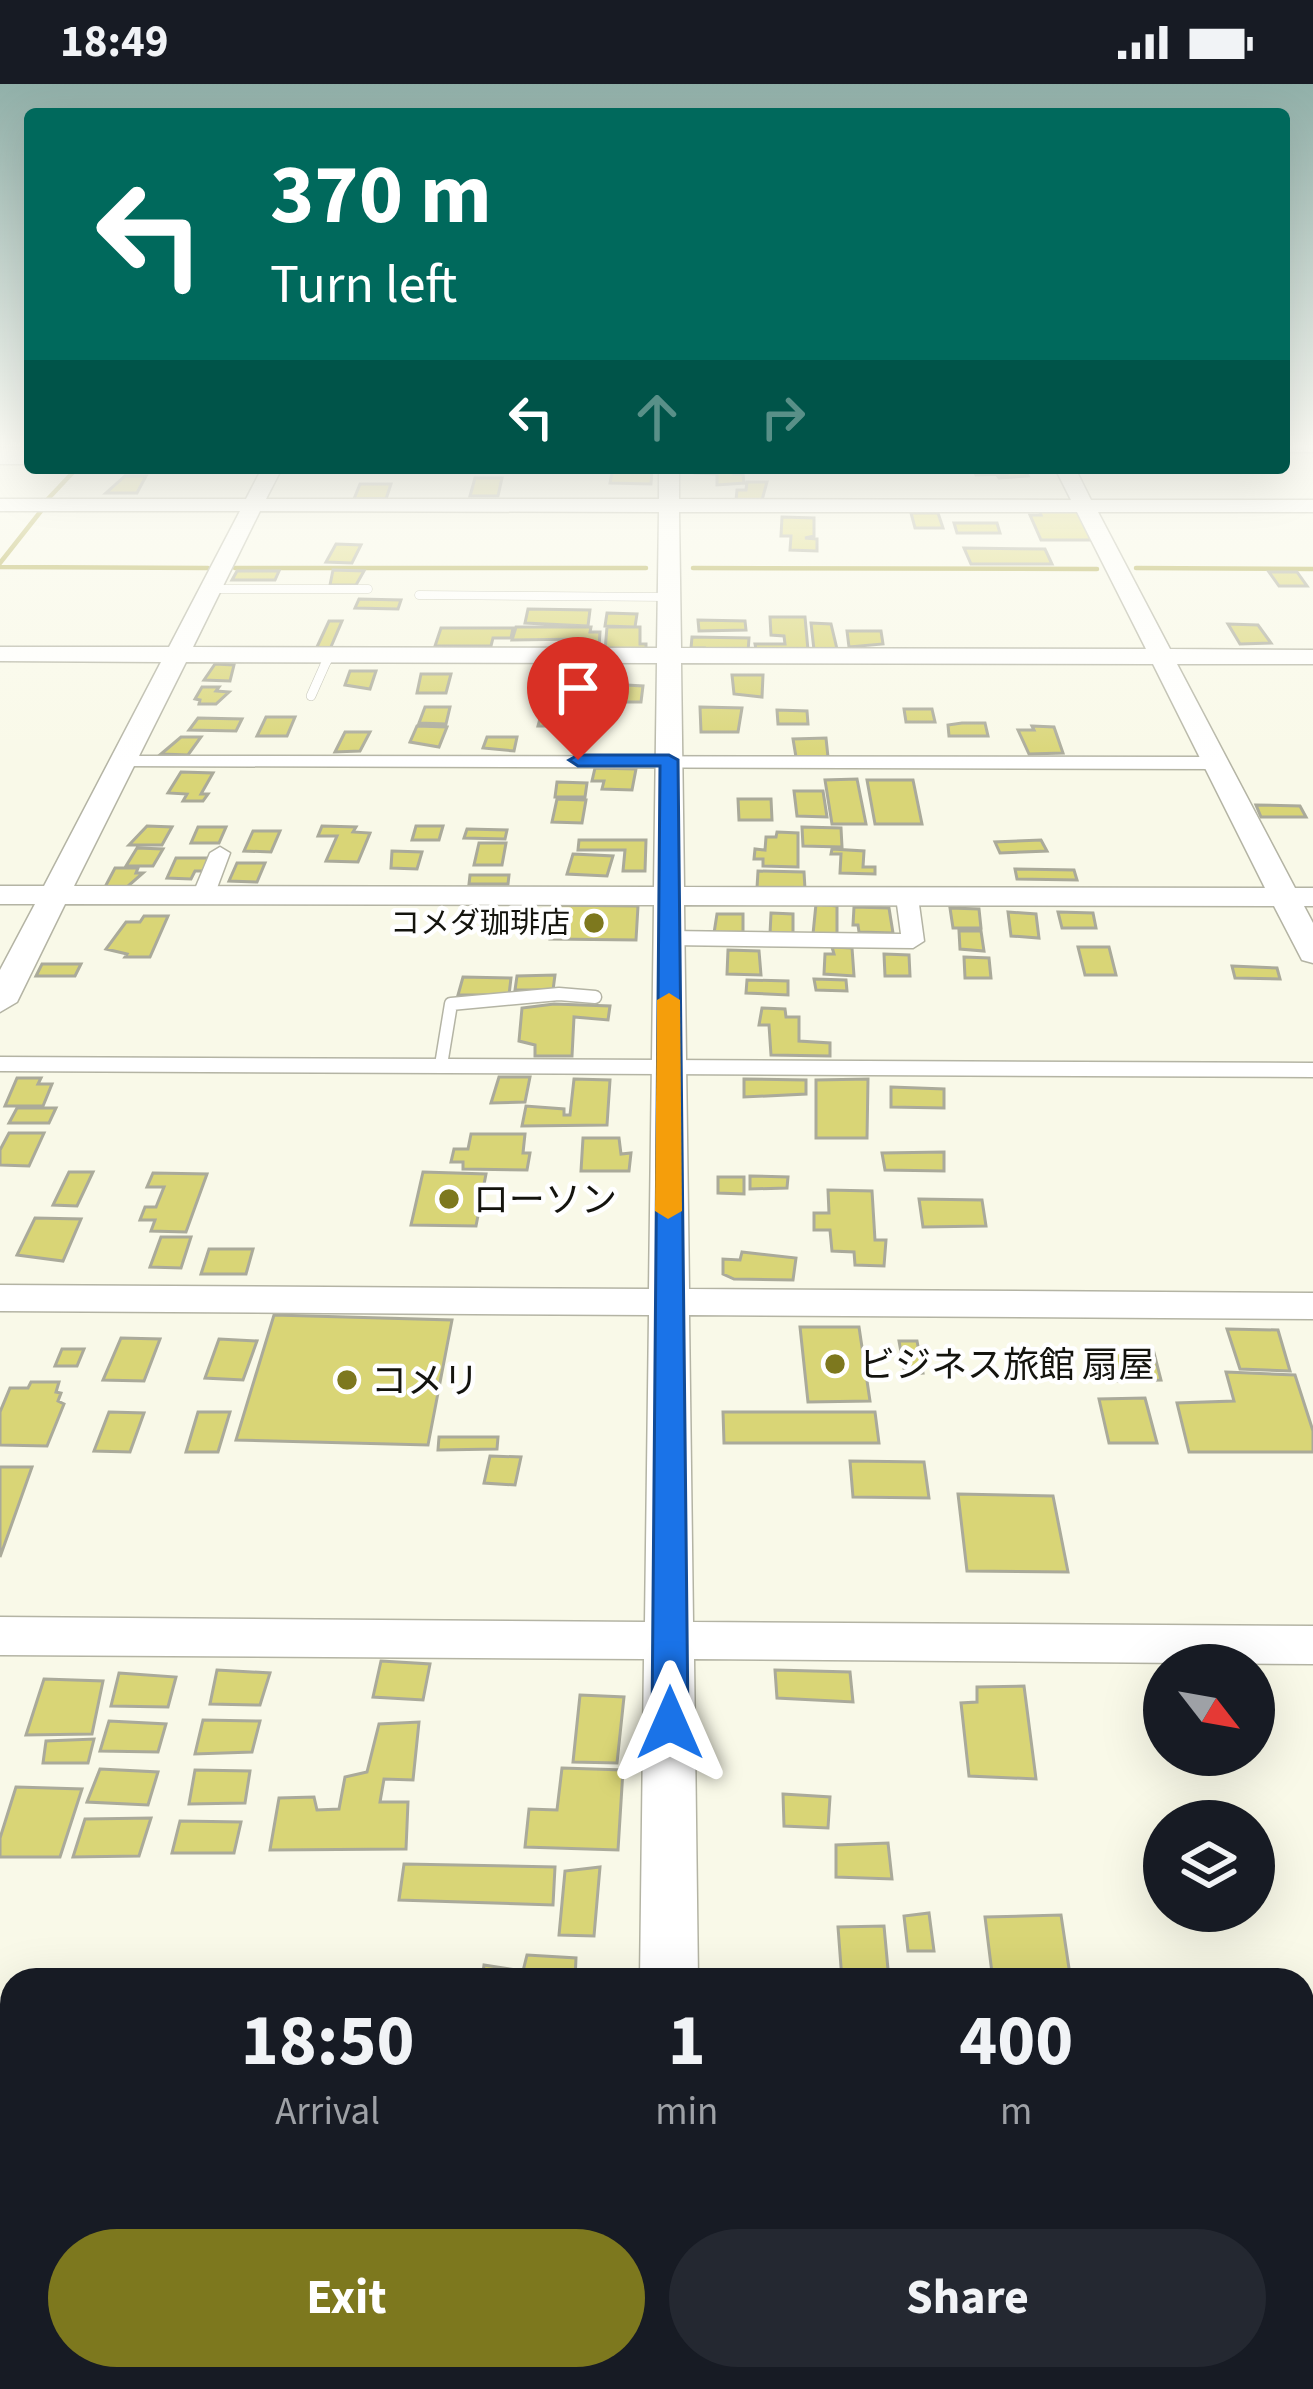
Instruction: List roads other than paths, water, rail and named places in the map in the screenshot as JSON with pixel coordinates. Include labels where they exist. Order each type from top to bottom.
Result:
[{"type":"street","points":[[0,1002],[231,552]]},
{"type":"street","points":[[669,552],[669,1968]]},
{"type":"street","points":[[1108,552],[1218,764],[1299,897],[1313,953]]},
{"type":"street","points":[[0,655],[1313,657]]},
{"type":"street","points":[[124,762],[1218,764]]},
{"type":"street","points":[[203,896],[220,853]]},
{"type":"street","points":[[0,895],[1299,897]]},
{"type":"street","points":[[669,938],[913,941],[907,897]]},
{"type":"street","points":[[0,1064],[1313,1070]]},
{"type":"street","points":[[0,1298],[1313,1306]]},
{"type":"street","points":[[0,1636],[1313,1645]]},
{"type":"lane","points":[[212,589],[368,589]]},
{"type":"lane","points":[[419,595],[669,597]]},
{"type":"lane","points":[[310,696],[330,655]]},
{"type":"lane","points":[[441,1066],[452,1004],[560,994],[595,997]]},
{"type":"waterway","points":[[0,563],[9,552]]},
{"type":"waterway","points":[[0,567],[208,568]]},
{"type":"waterway","points":[[235,568],[646,568]]},
{"type":"waterway","points":[[693,568],[1097,569]]},
{"type":"waterway","points":[[1136,568],[1313,569]]},
{"type":"place","name":"コメダ珈琲店","points":[[594,923]]},
{"type":"place","name":"ローソン","points":[[449,1199]]},
{"type":"place","name":"ビジネス旅館 扇屋","points":[[835,1364]]},
{"type":"place","name":"コメリ","points":[[347,1380]]}]
